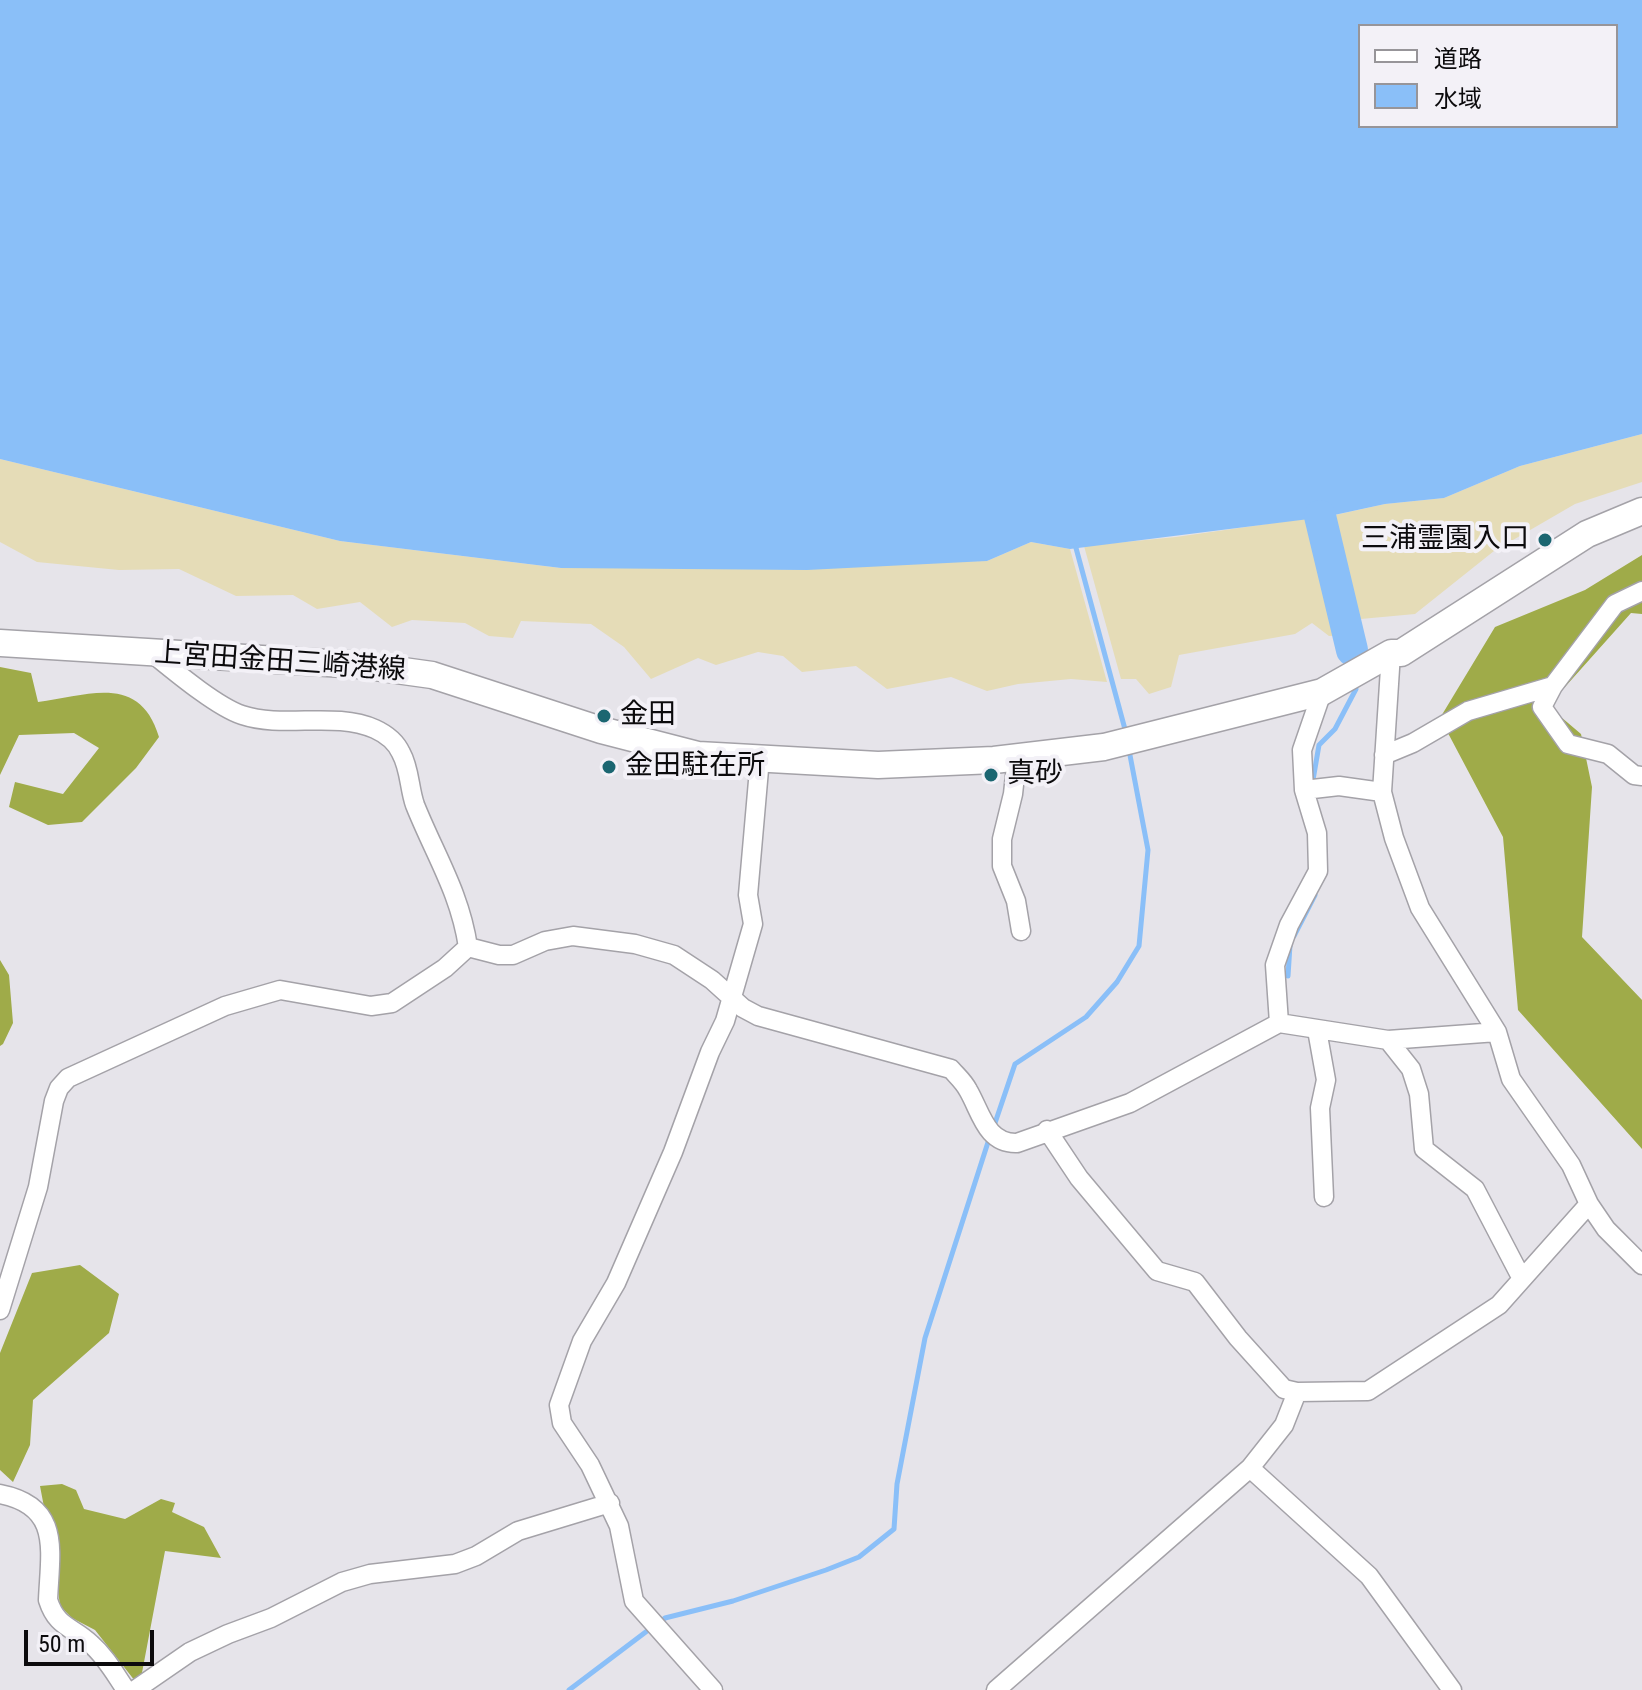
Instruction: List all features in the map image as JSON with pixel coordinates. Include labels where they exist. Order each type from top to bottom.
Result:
[{"type":"main road","name":"上宮田金田三崎港線","points":[[0,643],[360,665],[412,672],[459,683],[647,744],[698,755],[878,765],[1017,757],[1128,741],[1322,692],[1391,653],[1401,653],[1587,534],[1642,511]]},
{"type":"street","points":[[1642,591],[1615,604],[1553,686],[1542,707],[1568,744],[1608,754],[1634,775],[1642,776]]},
{"type":"street","points":[[152,653],[180,676],[242,715],[281,721],[353,723],[389,736],[401,751],[415,803],[456,895],[464,917],[468,947]]},
{"type":"street","points":[[1391,653],[1382,792],[1394,838],[1420,908],[1497,1032],[1511,1079],[1571,1165],[1589,1204],[1606,1229],[1642,1265]]},
{"type":"street","points":[[1384,755],[1413,743],[1468,711],[1553,686]]},
{"type":"street","points":[[1279,1023],[1275,965],[1289,925],[1318,871],[1317,833],[1304,790],[1302,750],[1322,692]]},
{"type":"street","points":[[1017,757],[1013,794],[1002,839],[1002,866],[1016,901],[1021,931]]},
{"type":"street","points":[[713,1690],[634,1601],[619,1526],[590,1465],[562,1423],[559,1405],[582,1341],[616,1283],[725,1021],[753,924],[748,895],[760,758]]},
{"type":"street","points":[[1304,790],[1339,786],[1382,792]]},
{"type":"street","points":[[468,947],[499,955],[513,955],[545,941],[573,936],[635,944],[674,955],[758,1016],[951,1069],[967,1088],[986,1129],[1005,1144],[1017,1143],[1130,1103],[1279,1023],[1388,1040],[1497,1032]]},
{"type":"street","points":[[0,1310],[33,1209],[54,1101],[59,1088],[68,1078],[225,1006],[280,990],[371,1006],[392,1003],[445,968],[468,947]]},
{"type":"street","points":[[1317,1030],[1326,1080],[1320,1108],[1324,1197]]},
{"type":"street","points":[[1388,1040],[1411,1069],[1419,1094],[1424,1149],[1475,1189],[1522,1279]]},
{"type":"street","points":[[1047,1130],[1079,1178],[1157,1271],[1195,1282],[1238,1338],[1284,1389],[1297,1392],[1368,1391],[1499,1305],[1589,1204]]},
{"type":"street","points":[[996,1690],[1250,1468],[1284,1425],[1297,1392]]},
{"type":"street","points":[[1250,1468],[1369,1576],[1452,1690]]},
{"type":"street","points":[[0,1494],[30,1505],[43,1516],[49,1528],[48,1600],[51,1611],[58,1621],[89,1641],[103,1655],[126,1690]]},
{"type":"street","points":[[135,1690],[190,1652],[271,1618],[342,1582],[370,1574],[455,1564],[476,1556],[518,1531],[610,1503]]},
{"type":"green space","points":[[1642,555],[1642,614],[1631,613],[1548,706],[1581,734],[1592,787],[1582,937],[1642,1000],[1642,1149],[1518,1010],[1503,837],[1440,718],[1495,627],[1585,590]]},
{"type":"green space","points":[[0,667],[31,673],[38,702],[110,693],[126,696],[139,704],[150,717],[159,737],[136,768],[82,822],[48,825],[9,807],[15,782],[63,794],[99,748],[74,733],[19,735],[0,775]]},
{"type":"green space","points":[[0,960],[9,975],[13,1023],[0,1046]]},
{"type":"green space","points":[[80,1265],[119,1294],[109,1333],[33,1400],[30,1445],[13,1482],[0,1470],[0,1353],[32,1273]]},
{"type":"green space","points":[[62,1484],[76,1490],[84,1509],[125,1519],[161,1499],[175,1503],[172,1512],[204,1527],[221,1558],[165,1551],[141,1678],[135,1681],[95,1630],[72,1618],[60,1606],[57,1582],[60,1555],[40,1486]]},
{"type":"sand","points":[[1642,434],[1642,482],[1575,504],[1494,551],[1415,614],[1350,620],[1326,517],[1385,504],[1444,498],[1520,466]]},
{"type":"sand","points":[[0,459],[340,541],[561,568],[987,561],[1031,542],[1070,549],[1107,682],[1071,679],[1018,684],[987,691],[951,677],[887,689],[856,666],[802,672],[783,656],[758,652],[716,665],[698,658],[651,679],[624,647],[591,624],[521,621],[513,638],[489,636],[465,623],[412,620],[392,627],[360,602],[317,609],[293,595],[236,596],[179,569],[119,570],[37,562],[0,542]]},
{"type":"sand","points":[[1316,517],[1345,635],[1329,636],[1312,623],[1295,634],[1179,655],[1171,687],[1149,694],[1136,679],[1121,679],[1084,546],[1176,537]]},
{"type":"water","points":[[0,0],[1642,0],[1642,434],[1520,466],[1444,498],[1385,504],[1325,517],[1070,549],[1031,542],[987,561],[807,570],[561,568],[340,541],[0,459]]},
{"type":"waterway","points":[[1320,516],[1352,650]]},
{"type":"waterway","points":[[1076,548],[1126,733]]},
{"type":"waterway","points":[[1313,780],[1319,745],[1335,729],[1356,689]]},
{"type":"waterway","points":[[994,1126],[1015,1064],[1086,1017],[1117,982],[1139,946],[1148,850],[1129,750]]},
{"type":"waterway","points":[[1294,936],[1315,895]]},
{"type":"waterway","points":[[1288,976],[1290,945]]},
{"type":"waterway","points":[[659,1623],[665,1618],[733,1601],[859,1557],[894,1529],[897,1484],[925,1338],[990,1136]]},
{"type":"waterway","points":[[569,1690],[651,1628]]},
{"type":"place","name":"三浦霊園入口","points":[[1545,540]]},
{"type":"place","name":"金田","points":[[604,716]]},
{"type":"place","name":"金田駐在所","points":[[609,767]]},
{"type":"place","name":"真砂","points":[[991,775]]}]
